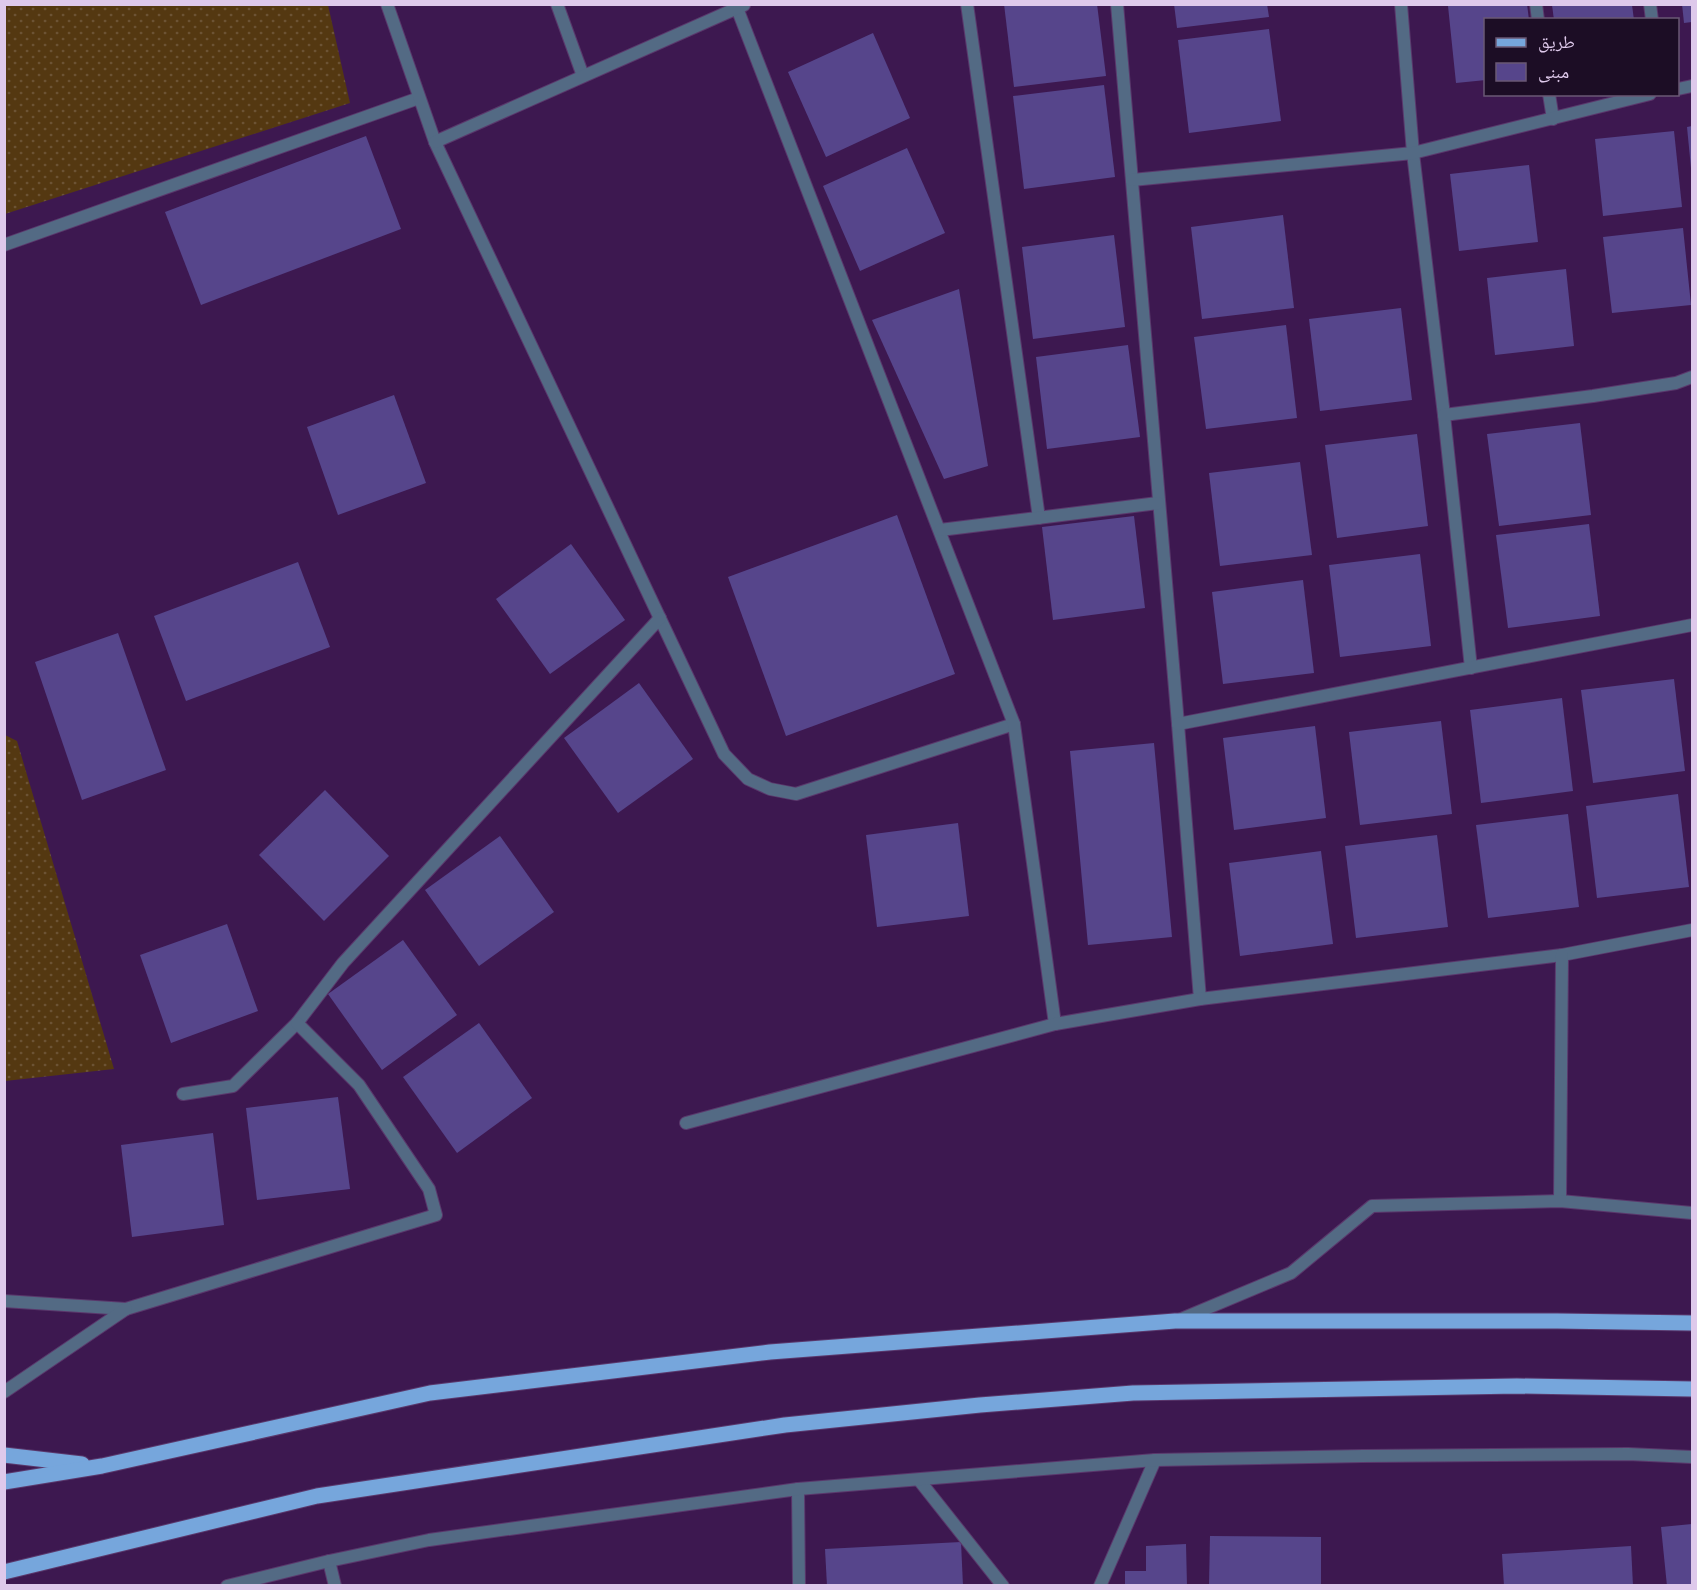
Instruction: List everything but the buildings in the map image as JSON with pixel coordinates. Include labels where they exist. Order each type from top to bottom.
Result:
[{"type":"main road","points":[[4,1482],[102,1466],[430,1393],[770,1352],[1175,1321],[1692,1323]]},
{"type":"main road","points":[[4,1572],[317,1496],[796,1424],[980,1405],[1133,1393],[1517,1386],[1692,1389]]},
{"type":"main road","points":[[4,1455],[102,1466]]},
{"type":"street","points":[[387,4],[435,142],[724,754],[748,779],[770,789],[796,794],[1014,724]]},
{"type":"street","points":[[557,4],[583,76]]},
{"type":"street","points":[[967,4],[1039,518]]},
{"type":"street","points":[[1117,4],[1200,999]]},
{"type":"street","points":[[1401,4],[1413,153],[1472,668]]},
{"type":"street","points":[[435,142],[741,6],[1014,724],[1055,1024]]},
{"type":"street","points":[[1549,96],[1552,119]]},
{"type":"street","points":[[1132,180],[1413,153],[1642,96]]},
{"type":"street","points":[[4,245],[419,98]]},
{"type":"street","points":[[1444,415],[1593,396],[1676,383],[1692,377]]},
{"type":"street","points":[[939,530],[1158,503]]},
{"type":"street","points":[[183,1094],[233,1086],[297,1023],[343,963],[660,618]]},
{"type":"street","points":[[1178,724],[1692,625]]},
{"type":"street","points":[[686,1123],[1055,1024],[1200,999],[1562,955],[1692,930]]},
{"type":"street","points":[[1560,1201],[1562,955]]},
{"type":"street","points":[[4,1392],[126,1309],[436,1215],[429,1189],[359,1085],[297,1023]]},
{"type":"street","points":[[1175,1321],[1291,1273],[1372,1206],[1560,1201],[1692,1213]]},
{"type":"street","points":[[4,1301],[126,1309]]},
{"type":"street","points":[[227,1586],[429,1540],[798,1489],[1155,1460],[1616,1454],[1692,1457]]},
{"type":"street","points":[[1100,1586],[1155,1460]]},
{"type":"street","points":[[919,1480],[1003,1586]]},
{"type":"street","points":[[798,1489],[799,1586]]},
{"type":"street","points":[[329,1561],[335,1586]]},
{"type":"shaded area","points":[[5,4],[328,5],[350,103],[5,214]]},
{"type":"shaded area","points":[[5,735],[17,741],[114,1069],[5,1081]]}]
